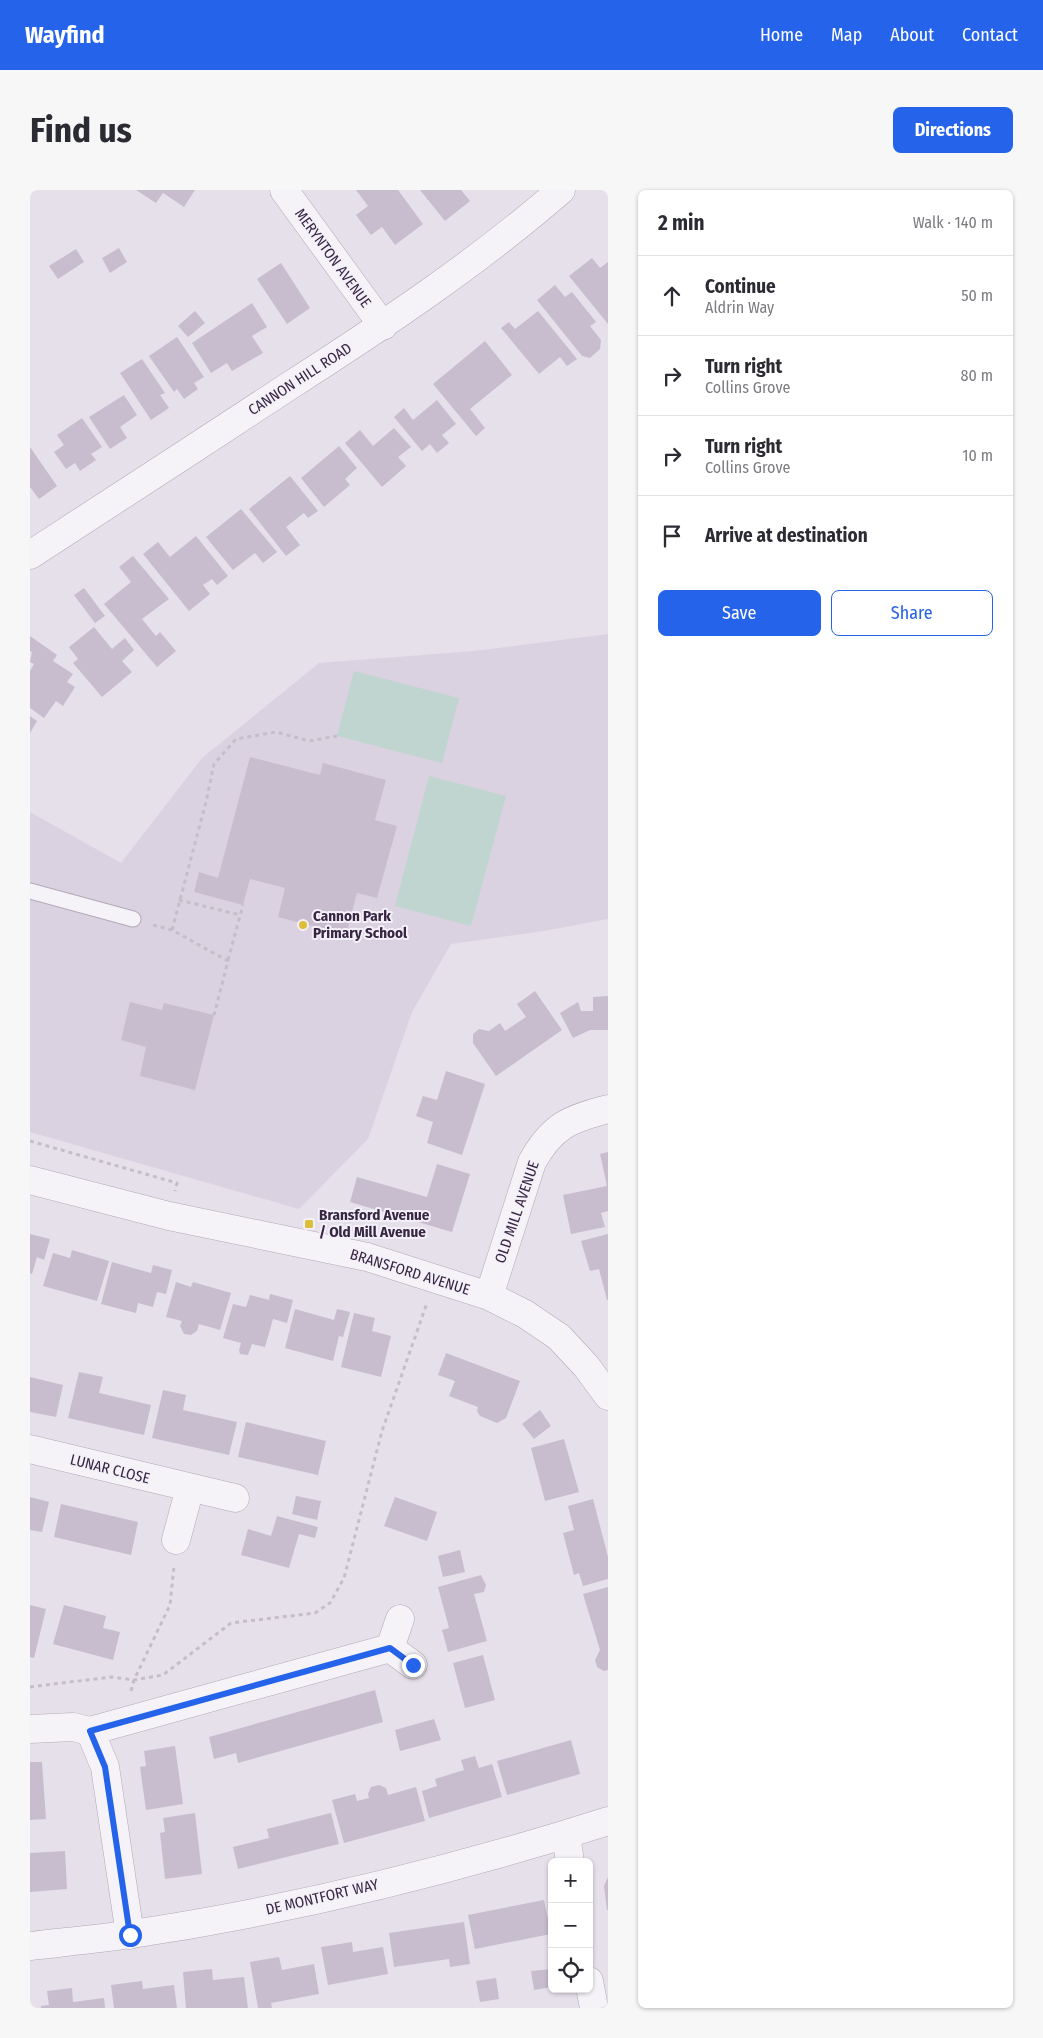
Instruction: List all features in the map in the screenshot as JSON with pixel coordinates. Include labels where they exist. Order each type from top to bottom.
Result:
[{"type":"street","name":"MERYNTON AVENUE","points":[[284,190],[383,326]]},
{"type":"street","name":"CANNON HILL ROAD","points":[[30,555],[383,326],[489,249],[561,190]]},
{"type":"street","name":"OLD MILL AVENUE","points":[[489,1296],[532,1162],[542,1143],[563,1124],[608,1109]]},
{"type":"street","name":"BRANSFORD AVENUE","points":[[30,1180],[169,1216],[346,1252],[436,1278],[489,1296],[525,1314],[559,1337],[586,1366],[608,1396]]},
{"type":"street","name":"LUNAR CLOSE","points":[[30,1449],[235,1498]]},
{"type":"street","points":[[176,1540],[190,1488]]},
{"type":"street","points":[[390,1648],[400,1619]]},
{"type":"street","points":[[390,1648],[413,1665]]},
{"type":"street","points":[[30,1729],[73,1727],[90,1731],[390,1648]]},
{"type":"street","points":[[90,1731],[105,1767],[130,1935]]},
{"type":"street","name":"DE MONTFORT WAY","points":[[30,1946],[130,1935],[310,1900],[523,1848],[608,1821]]},
{"type":"street","points":[[566,1835],[569,1858]]},
{"type":"street","points":[[591,1993],[594,2008]]},
{"type":"lane","points":[[30,892],[133,919]]},
{"type":"path","points":[[172,930],[207,798],[214,764],[236,739],[276,732],[309,741],[337,736]]},
{"type":"path","points":[[179,900],[240,915]]},
{"type":"path","points":[[214,1015],[243,906]]},
{"type":"path","points":[[133,919],[172,930],[228,961]]},
{"type":"path","points":[[30,1141],[177,1182],[169,1216]]},
{"type":"path","points":[[30,1687],[111,1678],[134,1680],[163,1675],[231,1623],[315,1614],[330,1603],[344,1578],[382,1431],[436,1278]]},
{"type":"path","points":[[123,1721],[134,1680],[170,1605],[176,1540]]},
{"type":"shaded area","name":"Cannon Park Primary School","points":[[608,634],[608,919],[544,931],[451,944],[412,1012],[368,1139],[299,1209],[30,1132],[30,812],[121,863],[202,758],[319,663],[474,651]]},
{"type":"green space","points":[[354,671],[459,698],[442,763],[337,736]]},
{"type":"green space","points":[[429,776],[506,796],[471,926],[395,906]]},
{"type":"building","points":[[136,190],[195,190],[184,207],[163,193],[156,203]]},
{"type":"building","points":[[356,190],[398,190],[423,224],[395,245],[382,227],[371,235],[356,215],[368,206]]},
{"type":"building","points":[[420,190],[461,190],[470,201],[445,221]]},
{"type":"building","points":[[119,248],[127,262],[110,273],[102,258]]},
{"type":"building","points":[[76,249],[84,262],[58,279],[49,266]]},
{"type":"building","points":[[592,258],[600,268],[608,262],[608,324],[569,276]]},
{"type":"building","points":[[281,263],[310,308],[287,324],[257,279]]},
{"type":"building","points":[[555,285],[565,297],[572,292],[596,322],[590,326],[601,340],[600,349],[590,358],[582,356],[537,300]]},
{"type":"building","points":[[252,303],[267,327],[252,336],[263,353],[232,371],[227,363],[211,373],[192,343]]},
{"type":"building","points":[[195,311],[205,323],[188,337],[178,326]]},
{"type":"building","points":[[538,311],[577,359],[567,366],[560,357],[539,374],[501,328],[509,322],[515,329]]},
{"type":"building","points":[[177,337],[204,377],[194,383],[198,389],[184,399],[177,389],[174,392],[149,356]]},
{"type":"building","points":[[485,341],[512,375],[470,409],[485,428],[476,436],[433,384]]},
{"type":"building","points":[[142,359],[165,393],[160,395],[169,408],[151,420],[120,373]]},
{"type":"building","points":[[124,395],[137,415],[120,427],[127,438],[110,449],[89,417]]},
{"type":"building","points":[[437,400],[456,424],[442,435],[449,443],[437,453],[430,444],[422,451],[394,417],[404,408],[413,420]]},
{"type":"building","points":[[82,418],[102,447],[91,454],[96,460],[80,471],[75,463],[66,469],[54,452],[64,445],[57,435]]},
{"type":"building","points":[[394,428],[411,447],[398,457],[406,466],[382,487],[345,443],[360,430],[373,446]]},
{"type":"building","points":[[339,446],[357,468],[345,479],[350,485],[324,507],[301,478]]},
{"type":"building","points":[[30,447],[57,486],[39,499],[30,487]]},
{"type":"building","points":[[290,476],[318,511],[308,518],[304,513],[286,527],[300,545],[286,556],[249,509]]},
{"type":"building","points":[[241,509],[277,552],[263,563],[255,553],[233,570],[206,537]]},
{"type":"building","points":[[196,536],[228,576],[217,585],[212,579],[203,585],[210,594],[189,611],[143,554],[158,542],[170,557]]},
{"type":"building","points":[[133,556],[169,599],[142,619],[156,636],[160,632],[176,651],[157,667],[104,604],[131,582],[119,567]]},
{"type":"building","points":[[84,588],[105,616],[95,623],[74,595]]},
{"type":"building","points":[[94,627],[112,649],[125,638],[134,650],[122,661],[132,672],[102,697],[73,663],[78,659],[69,647]]},
{"type":"building","points":[[30,636],[57,655],[53,661],[73,674],[67,682],[75,687],[63,706],[56,701],[44,718],[30,708],[30,671],[34,664],[30,662],[32,652],[30,651]]},
{"type":"building","points":[[30,716],[37,721],[30,733]]},
{"type":"building","points":[[250,757],[320,775],[323,763],[386,780],[375,820],[397,826],[377,898],[357,893],[346,935],[278,917],[285,888],[250,879],[243,905],[194,892],[199,872],[218,878]]},
{"type":"building","points":[[535,991],[562,1030],[496,1076],[473,1043],[473,1034],[479,1029],[489,1031],[500,1023],[505,1031],[526,1017],[517,1004]]},
{"type":"building","points":[[608,996],[608,1030],[590,1030],[573,1038],[560,1013],[578,1002],[581,1011],[593,1011],[593,997]]},
{"type":"building","points":[[130,1002],[162,1010],[164,1003],[214,1015],[195,1090],[140,1076],[146,1047],[121,1040]]},
{"type":"building","points":[[446,1071],[485,1084],[462,1155],[427,1143],[433,1122],[416,1116],[423,1096],[437,1100]]},
{"type":"building","points":[[608,1152],[608,1211],[601,1213],[605,1227],[571,1234],[563,1195],[607,1186],[600,1154]]},
{"type":"building","points":[[437,1164],[470,1174],[452,1232],[350,1202],[357,1177],[427,1197]]},
{"type":"building","points":[[30,1234],[50,1239],[44,1260],[37,1257],[32,1274],[30,1273]]},
{"type":"building","points":[[608,1234],[607,1300],[599,1269],[590,1271],[581,1241]]},
{"type":"building","points":[[72,1250],[109,1261],[97,1301],[43,1286],[53,1253],[70,1258]]},
{"type":"building","points":[[112,1262],[151,1273],[153,1265],[172,1270],[166,1294],[157,1292],[153,1307],[138,1303],[136,1313],[101,1304]]},
{"type":"building","points":[[176,1282],[191,1287],[193,1282],[231,1293],[220,1330],[199,1324],[197,1331],[191,1335],[184,1334],[180,1326],[182,1321],[166,1317]]},
{"type":"building","points":[[270,1294],[293,1300],[287,1323],[273,1319],[265,1347],[252,1344],[248,1355],[240,1354],[241,1343],[223,1338],[233,1304],[246,1307],[250,1295],[269,1300]]},
{"type":"building","points":[[295,1309],[334,1320],[337,1309],[350,1312],[343,1337],[339,1336],[333,1361],[285,1348]]},
{"type":"building","points":[[354,1313],[375,1318],[372,1331],[391,1336],[381,1377],[341,1367]]},
{"type":"building","points":[[446,1353],[520,1381],[506,1418],[497,1423],[480,1416],[477,1411],[478,1407],[449,1396],[455,1381],[438,1375]]},
{"type":"building","points":[[79,1372],[103,1377],[99,1393],[151,1405],[144,1435],[68,1418]]},
{"type":"building","points":[[30,1377],[63,1385],[56,1417],[30,1412]]},
{"type":"building","points":[[163,1390],[186,1395],[183,1410],[237,1422],[229,1455],[152,1438]]},
{"type":"building","points":[[540,1410],[551,1426],[534,1439],[522,1424]]},
{"type":"building","points":[[246,1422],[326,1441],[318,1475],[238,1457]]},
{"type":"building","points":[[564,1439],[579,1492],[545,1501],[531,1448]]},
{"type":"building","points":[[296,1496],[321,1501],[317,1520],[292,1514]]},
{"type":"building","points":[[30,1497],[49,1502],[42,1532],[30,1530]]},
{"type":"building","points":[[395,1497],[437,1512],[427,1541],[384,1526]]},
{"type":"building","points":[[593,1499],[608,1557],[608,1579],[583,1586],[579,1573],[574,1575],[563,1533],[574,1530],[568,1506]]},
{"type":"building","points":[[61,1504],[138,1522],[131,1555],[54,1537]]},
{"type":"building","points":[[277,1516],[318,1527],[315,1538],[299,1534],[289,1568],[241,1555],[248,1529],[271,1536]]},
{"type":"building","points":[[460,1550],[465,1572],[443,1577],[438,1556]]},
{"type":"building","points":[[481,1575],[486,1585],[484,1592],[474,1594],[487,1641],[448,1652],[442,1630],[449,1628],[438,1587]]},
{"type":"building","points":[[608,1587],[608,1670],[604,1671],[597,1667],[595,1660],[600,1650],[583,1594]]},
{"type":"building","points":[[30,1605],[46,1609],[34,1658],[30,1657]]},
{"type":"building","points":[[64,1605],[106,1616],[103,1628],[120,1632],[113,1660],[53,1644]]},
{"type":"building","points":[[483,1655],[495,1700],[465,1708],[453,1663]]},
{"type":"building","points":[[375,1690],[383,1722],[238,1763],[236,1753],[214,1759],[209,1737]]},
{"type":"building","points":[[434,1719],[441,1740],[400,1751],[395,1730]]},
{"type":"building","points":[[571,1740],[580,1774],[507,1795],[497,1761]]},
{"type":"building","points":[[175,1746],[183,1804],[146,1810],[140,1767],[146,1766],[144,1751]]},
{"type":"building","points":[[475,1756],[479,1768],[492,1764],[502,1797],[429,1818],[422,1791],[437,1786],[435,1779],[464,1770],[461,1760]]},
{"type":"building","points":[[30,1762],[42,1762],[46,1819],[30,1820]]},
{"type":"building","points":[[379,1785],[386,1788],[388,1795],[416,1787],[425,1821],[344,1843],[332,1800],[355,1794],[357,1801],[369,1798],[368,1794],[371,1787]]},
{"type":"building","points":[[195,1813],[202,1874],[165,1879],[160,1833],[165,1832],[163,1818]]},
{"type":"building","points":[[331,1813],[339,1844],[238,1869],[233,1847],[269,1838],[267,1829]]},
{"type":"building","points":[[65,1851],[67,1889],[30,1892],[30,1853]]},
{"type":"building","points":[[608,1877],[608,1910],[607,1910],[604,1886]]},
{"type":"building","points":[[544,1900],[548,1919],[548,1935],[475,1949],[468,1915]]},
{"type":"building","points":[[464,1922],[470,1964],[450,1967],[449,1959],[394,1967],[389,1933]]},
{"type":"building","points":[[352,1942],[353,1952],[383,1947],[388,1974],[328,1985],[321,1947]]},
{"type":"building","points":[[279,1957],[282,1970],[314,1964],[319,1994],[271,2003],[272,2008],[258,2008],[250,1962]]},
{"type":"building","points":[[212,1969],[213,1980],[244,1977],[248,2008],[186,2008],[183,1972]]},
{"type":"building","points":[[548,1969],[548,1988],[534,1990],[531,1971]]},
{"type":"building","points":[[496,1978],[499,1999],[480,2002],[476,1981]]},
{"type":"building","points":[[142,1981],[143,1989],[174,1985],[177,2008],[114,2008],[111,1985]]},
{"type":"building","points":[[72,1988],[73,2002],[104,1998],[105,2008],[41,2008],[41,2006],[49,2005],[47,1991]]},
{"type":"place","name":"Cannon Park Primary School","points":[[303,925]]},
{"type":"place","name":"Bransford Avenue / Old Mill Avenue","points":[[309,1224]]},
{"type":"route","points":[[130,1935],[105,1767],[90,1731],[390,1648],[413,1665]]}]
